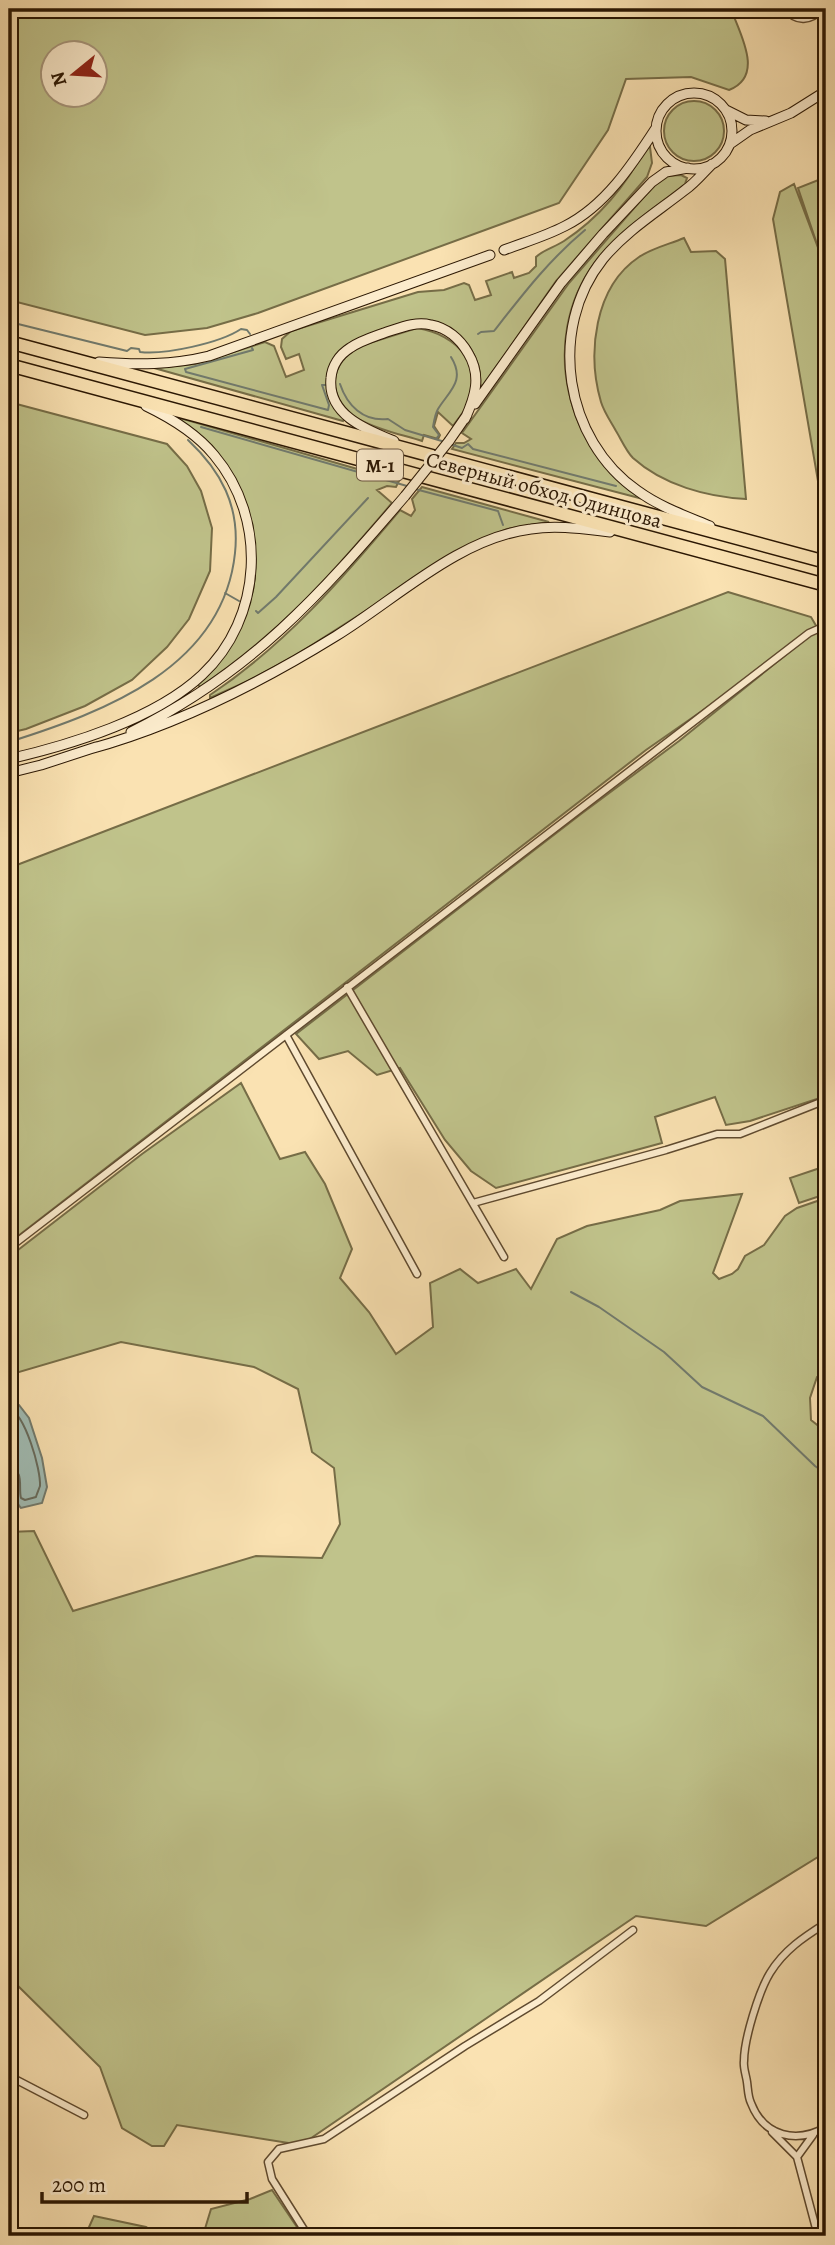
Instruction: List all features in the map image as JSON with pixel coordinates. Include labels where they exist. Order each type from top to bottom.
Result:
[{"type":"highway","name":"Северный обход Одинцова","points":[[9,342],[826,562]]},
{"type":"highway","name":"Северный обход Одинцова","points":[[9,365],[826,586]]},
{"type":"street","points":[[786,9],[799,20],[810,19],[822,9]]},
{"type":"street","points":[[90,749],[118,738],[216,684],[246,662],[308,606],[405,496],[449,441],[545,305],[603,234],[652,181],[666,172],[703,168],[712,164],[721,158],[730,144],[750,130],[791,113],[826,91]]},
{"type":"street","points":[[504,250],[551,233],[581,217],[623,176],[656,128],[662,110],[670,101],[681,95],[706,94],[717,100],[725,110],[732,130],[730,144]]},
{"type":"street","points":[[725,110],[746,120],[774,120]]},
{"type":"street","points":[[656,128],[659,147],[666,157],[688,169]]},
{"type":"street","points":[[712,164],[688,188],[614,247],[590,278],[578,303],[572,328],[570,373],[575,400],[590,438],[616,472],[637,491],[663,506],[741,539]]},
{"type":"street","points":[[76,360],[155,365],[180,363],[209,356],[490,255]]},
{"type":"street","points":[[428,454],[372,432],[343,412],[332,395],[331,384],[334,366],[342,354],[358,343],[413,324],[446,330],[464,346],[477,375],[475,395],[465,419]]},
{"type":"street","points":[[9,759],[52,748],[118,724],[181,691],[201,676],[220,656],[245,608],[250,585],[250,536],[247,517],[236,487],[215,455],[194,435],[162,414],[121,395]]},
{"type":"street","points":[[9,773],[149,731],[250,685],[337,635],[452,558],[491,538],[527,529],[554,527],[638,535]]},
{"type":"street","points":[[9,1248],[809,633],[818,629],[826,630]]},
{"type":"street","points":[[347,987],[504,1257]]},
{"type":"street","points":[[286,1035],[417,1274]]},
{"type":"street","points":[[473,1203],[717,1134],[740,1134],[826,1100]]},
{"type":"street","points":[[818,2236],[797,2157],[769,2129],[751,2104],[743,2061],[750,2024],[769,1973],[795,1942],[826,1923]]},
{"type":"street","points":[[308,2236],[272,2179],[268,2162],[279,2149],[324,2139],[465,2046],[539,2001],[633,1930]]},
{"type":"street","points":[[9,2077],[84,2115]]},
{"type":"street","points":[[797,2157],[813,2135],[826,2127]]},
{"type":"street","points":[[769,2129],[783,2135],[813,2135]]},
{"type":"green space","points":[[9,9],[731,9],[747,54],[746,75],[740,84],[729,90],[691,77],[626,79],[608,130],[559,203],[258,313],[207,328],[145,335],[9,300]]},
{"type":"green space","points":[[694,101],[711,106],[719,114],[724,131],[719,148],[711,156],[694,161],[677,156],[669,148],[664,131],[669,114],[677,106]]},
{"type":"green space","points":[[646,147],[650,147],[652,163],[647,177],[556,281],[483,386],[480,385],[476,360],[463,339],[442,324],[417,320],[391,326],[361,338],[337,354],[329,371],[345,418],[343,421],[154,368],[195,364],[265,342],[274,346],[286,377],[304,370],[299,354],[286,359],[281,347],[282,339],[291,331],[418,292],[444,290],[464,283],[469,285],[475,300],[491,295],[486,281],[512,272],[514,278],[529,273],[536,266],[536,257],[589,222],[621,187]]},
{"type":"green space","points":[[681,175],[687,178],[685,184],[624,231],[593,265],[576,295],[567,327],[565,360],[569,392],[579,424],[595,453],[617,478],[643,499],[452,449],[456,443],[471,439],[462,433],[569,283],[655,184],[667,176]]},
{"type":"green space","points":[[826,177],[824,516],[773,219],[780,192],[794,184],[820,253],[798,188]]},
{"type":"green space","points":[[684,238],[691,252],[716,251],[725,259],[746,499],[716,496],[686,488],[658,476],[628,452],[601,402],[595,343],[598,323],[612,286],[624,270],[639,257]]},
{"type":"green space","points":[[417,328],[445,337],[456,345],[471,366],[473,379],[472,393],[466,408],[453,426],[438,412],[434,426],[440,435],[438,439],[424,435],[422,441],[380,429],[353,416],[337,395],[335,380],[337,369],[343,360],[360,346]]},
{"type":"green space","points":[[9,402],[167,444],[187,466],[201,491],[212,528],[210,571],[189,619],[167,647],[132,680],[85,706],[9,733]]},
{"type":"green space","points":[[173,416],[399,481],[396,487],[387,486],[377,490],[392,503],[303,602],[255,646],[200,687],[196,683],[236,627],[250,600],[255,578],[254,549],[245,503],[231,472],[208,446]]},
{"type":"green space","points":[[422,487],[549,522],[507,529],[471,544],[293,657],[210,698],[210,695],[288,633],[400,510],[411,516],[415,510],[412,499]]},
{"type":"green space","points":[[728,592],[811,617],[817,631],[826,634],[826,1096],[750,1121],[726,1125],[715,1097],[655,1117],[662,1143],[496,1188],[471,1171],[445,1140],[400,1068],[377,1075],[348,1051],[319,1059],[296,1034],[679,741],[808,637],[646,750],[9,1243],[9,868]]},
{"type":"green space","points":[[241,1083],[280,1159],[305,1152],[325,1184],[352,1249],[340,1278],[369,1312],[396,1354],[433,1327],[430,1283],[460,1269],[478,1283],[516,1269],[531,1289],[557,1239],[587,1226],[660,1210],[680,1201],[742,1194],[713,1273],[719,1279],[732,1274],[745,1256],[764,1245],[785,1216],[797,1208],[826,1198],[826,1374],[817,1377],[810,1398],[811,1420],[826,1432],[826,1852],[706,1926],[636,1916],[301,2145],[177,2125],[164,2146],[152,2146],[122,2128],[100,2067],[9,1977],[9,1532],[34,1531],[73,1611],[256,1556],[322,1558],[340,1524],[334,1468],[312,1452],[298,1389],[254,1367],[121,1342],[9,1375],[9,1257],[142,1154]]},
{"type":"green space","points":[[826,1166],[826,1194],[799,1203],[790,1178]]},
{"type":"green space","points":[[272,2190],[303,2236],[191,2236],[204,2232],[211,2209]]},
{"type":"green space","points":[[94,2216],[146,2227],[160,2236],[85,2236]]},
{"type":"water","points":[[9,1403],[19,1405],[29,1418],[42,1458],[47,1487],[42,1503],[21,1508],[13,1488],[9,1458]]},
{"type":"waterway","points":[[478,334],[494,331],[548,265],[585,230]]},
{"type":"waterway","points":[[9,318],[14,323],[127,351],[131,348],[139,349],[140,352],[163,352],[192,347],[220,339],[241,329],[250,334]]},
{"type":"waterway","points":[[252,348],[253,350],[185,369],[186,372],[328,410],[329,405],[322,385],[325,385]]},
{"type":"waterway","points":[[436,439],[439,435],[433,427],[436,413],[456,379],[457,373],[451,357]]},
{"type":"waterway","points":[[340,384],[347,399],[364,415],[388,419],[405,430],[445,442]]},
{"type":"waterway","points":[[201,427],[407,486]]},
{"type":"waterway","points":[[9,742],[83,716],[119,699],[153,679],[183,655],[208,627],[226,593],[236,536],[226,491],[210,464],[188,440]]},
{"type":"waterway","points":[[450,444],[462,448],[468,444],[473,449],[616,486]]},
{"type":"waterway","points":[[415,489],[498,511],[503,525]]},
{"type":"waterway","points":[[256,611],[258,613],[276,597],[368,498]]},
{"type":"waterway","points":[[225,593],[239,601]]},
{"type":"waterway","points":[[571,1292],[599,1307],[664,1352],[702,1387],[763,1416],[826,1474]]}]
